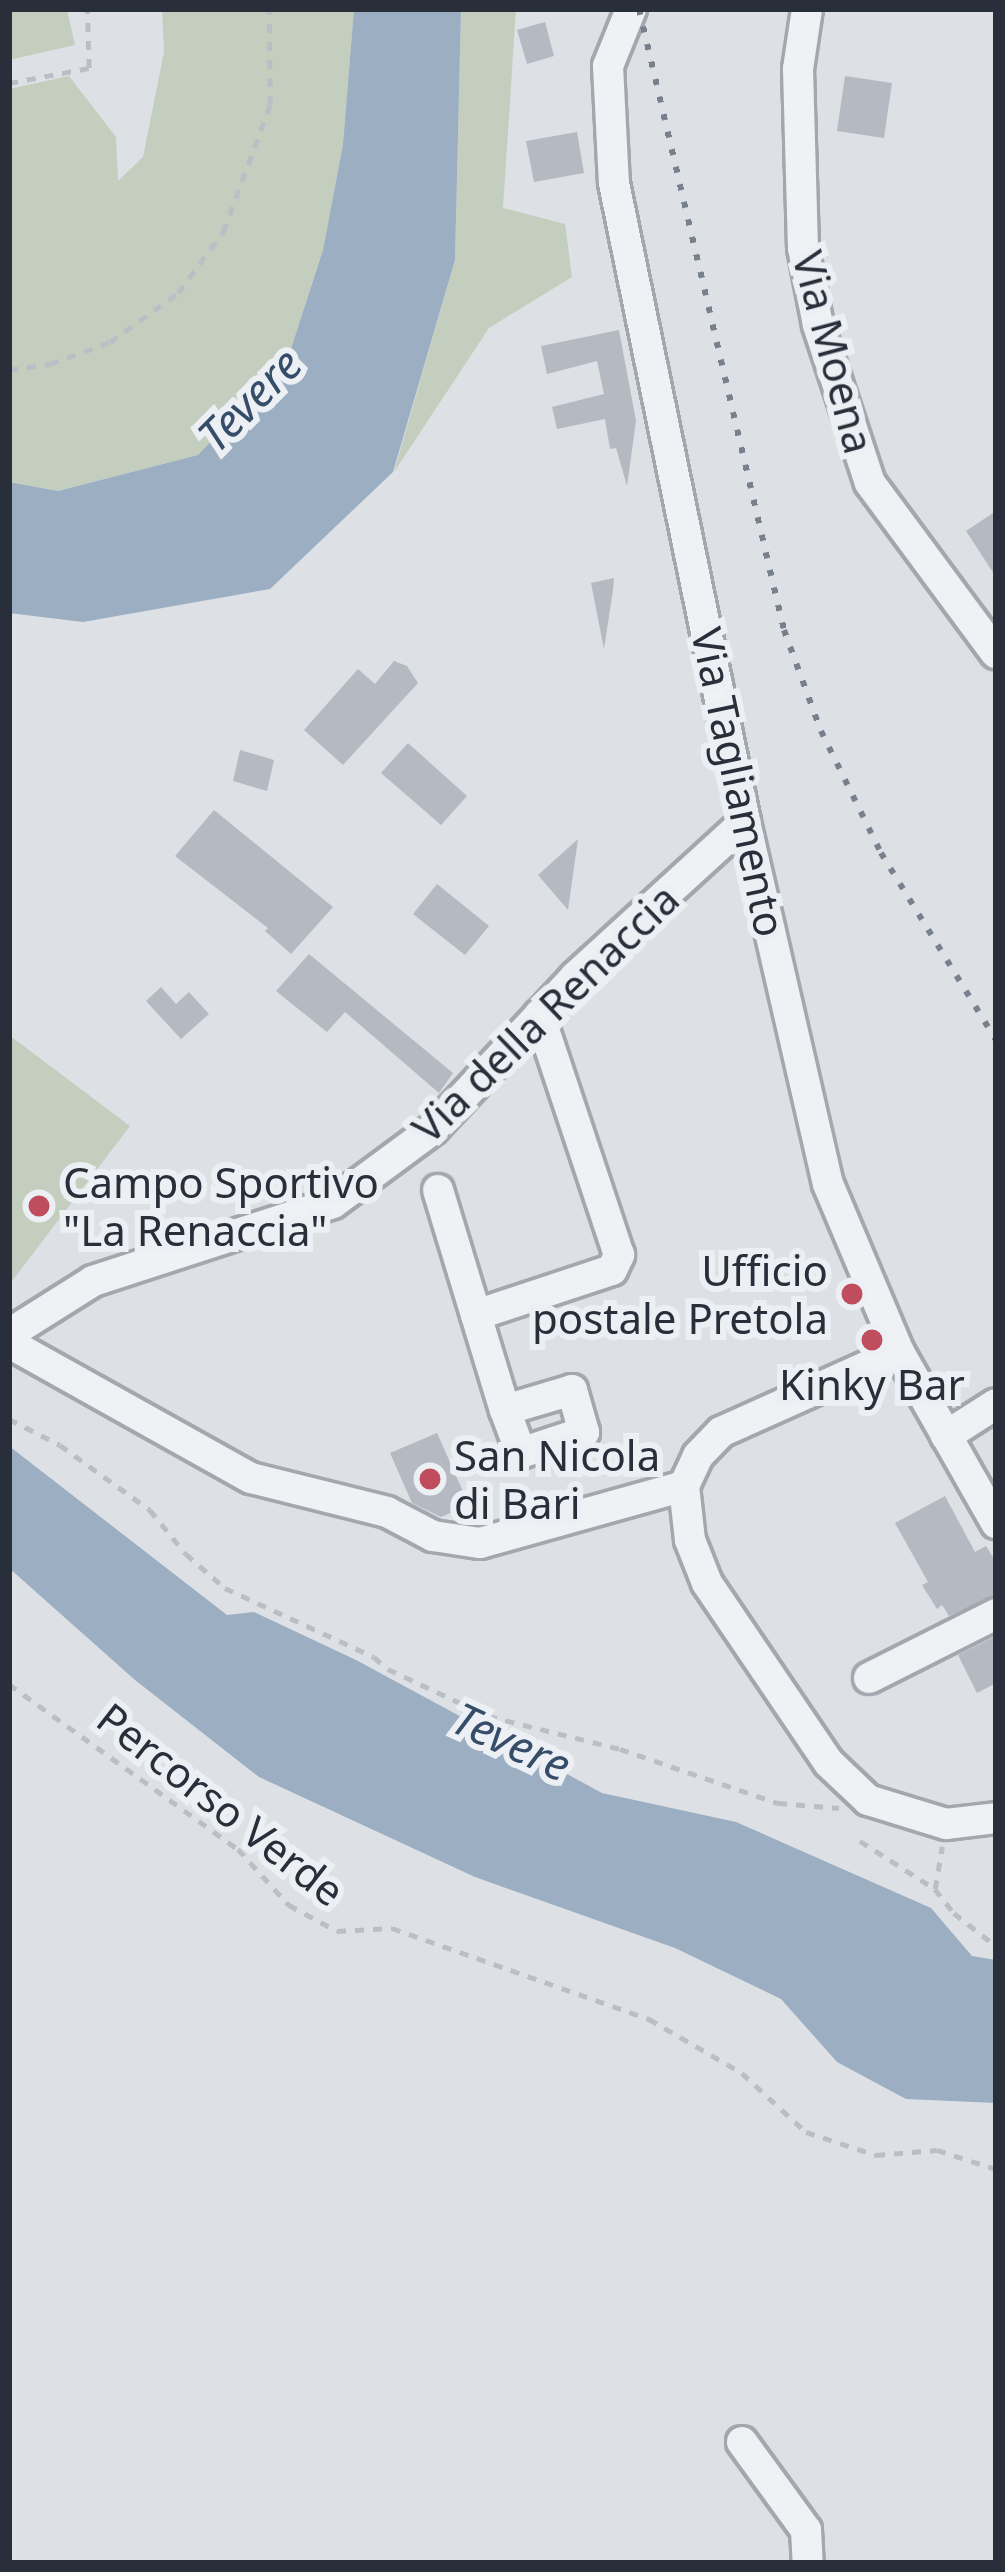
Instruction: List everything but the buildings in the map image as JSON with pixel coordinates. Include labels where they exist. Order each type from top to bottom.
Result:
[{"type":"street","name":"Via Moena","points":[[807,9],[798,69],[803,248],[818,326],[870,483],[996,653]]},
{"type":"street","name":"Via Tagliamento","points":[[624,22],[607,89],[614,183],[746,822],[828,1184],[898,1352],[996,1523]]},
{"type":"street","name":"Via della Renaccia","points":[[9,1338],[93,1281],[333,1203],[433,1129],[539,1015],[746,822]]},
{"type":"street","points":[[476,1315],[612,1270],[619,1255],[539,1015]]},
{"type":"street","points":[[438,1190],[505,1410]]},
{"type":"street","points":[[9,1338],[251,1478],[387,1512],[433,1535],[480,1543],[684,1486]]},
{"type":"street","points":[[898,1352],[721,1432],[698,1456],[684,1486],[690,1540],[707,1583],[829,1763],[868,1800],[946,1824],[996,1818]]},
{"type":"street","points":[[946,1436],[996,1404]]},
{"type":"street","points":[[869,1678],[996,1614]]},
{"type":"street","points":[[742,2442],[806,2530],[808,2563]]},
{"type":"path","points":[[9,83],[89,68],[86,9]]},
{"type":"path","points":[[9,370],[50,364],[110,342],[178,292],[223,232],[270,106],[269,9]]},
{"type":"path","points":[[9,1419],[60,1445],[150,1510],[186,1554],[225,1588],[374,1657],[388,1669],[488,1716],[620,1749],[755,1796],[825,1810]]},
{"type":"path","name":"Percorso Verde","points":[[9,1684],[238,1849],[289,1905],[338,1931],[392,1928],[649,2019],[742,2073],[806,2132],[876,2155],[937,2150],[996,2169]]},
{"type":"path","points":[[935,1889],[946,1824]]},
{"type":"path","points":[[860,1841],[935,1889],[954,1913],[996,1946]]},
{"type":"green space","points":[[9,9],[67,9],[75,45],[9,60]]},
{"type":"green space","points":[[162,9],[354,9],[343,144],[323,250],[287,361],[198,455],[58,491],[9,482],[9,89],[69,76],[116,137],[118,181],[143,157],[164,52]]},
{"type":"green space","points":[[461,9],[516,9],[503,208],[565,224],[572,277],[489,328],[394,472],[455,260]]},
{"type":"green space","name":"Campo Sportivo \"La Renaccia\"","points":[[9,1035],[130,1126],[9,1285]]},
{"type":"water","points":[[354,9],[461,9],[455,260],[393,472],[270,589],[83,622],[9,613],[9,482],[58,491],[198,455],[287,361],[323,250],[343,144]]},
{"type":"water","points":[[9,1446],[227,1615],[254,1612],[356,1660],[602,1793],[736,1822],[931,1908],[972,1956],[996,1960],[996,2103],[906,2099],[837,2062],[781,1999],[675,1948],[475,1877],[259,1777],[135,1680],[9,1568]]},
{"type":"railway","points":[[639,9],[784,630],[821,731],[881,853],[996,1040]]},
{"type":"place","name":"Campo Sportivo \"La Renaccia\"","points":[[39,1206]]},
{"type":"place","name":"Ufficio postale Pretola","points":[[852,1294]]},
{"type":"place","name":"Kinky Bar","points":[[872,1340]]},
{"type":"place","name":"San Nicola di Bari","points":[[430,1479]]},
{"type":"water label","name":"Tevere","points":[[249,399]]},
{"type":"water label","name":"Tevere","points":[[512,1741]]}]
